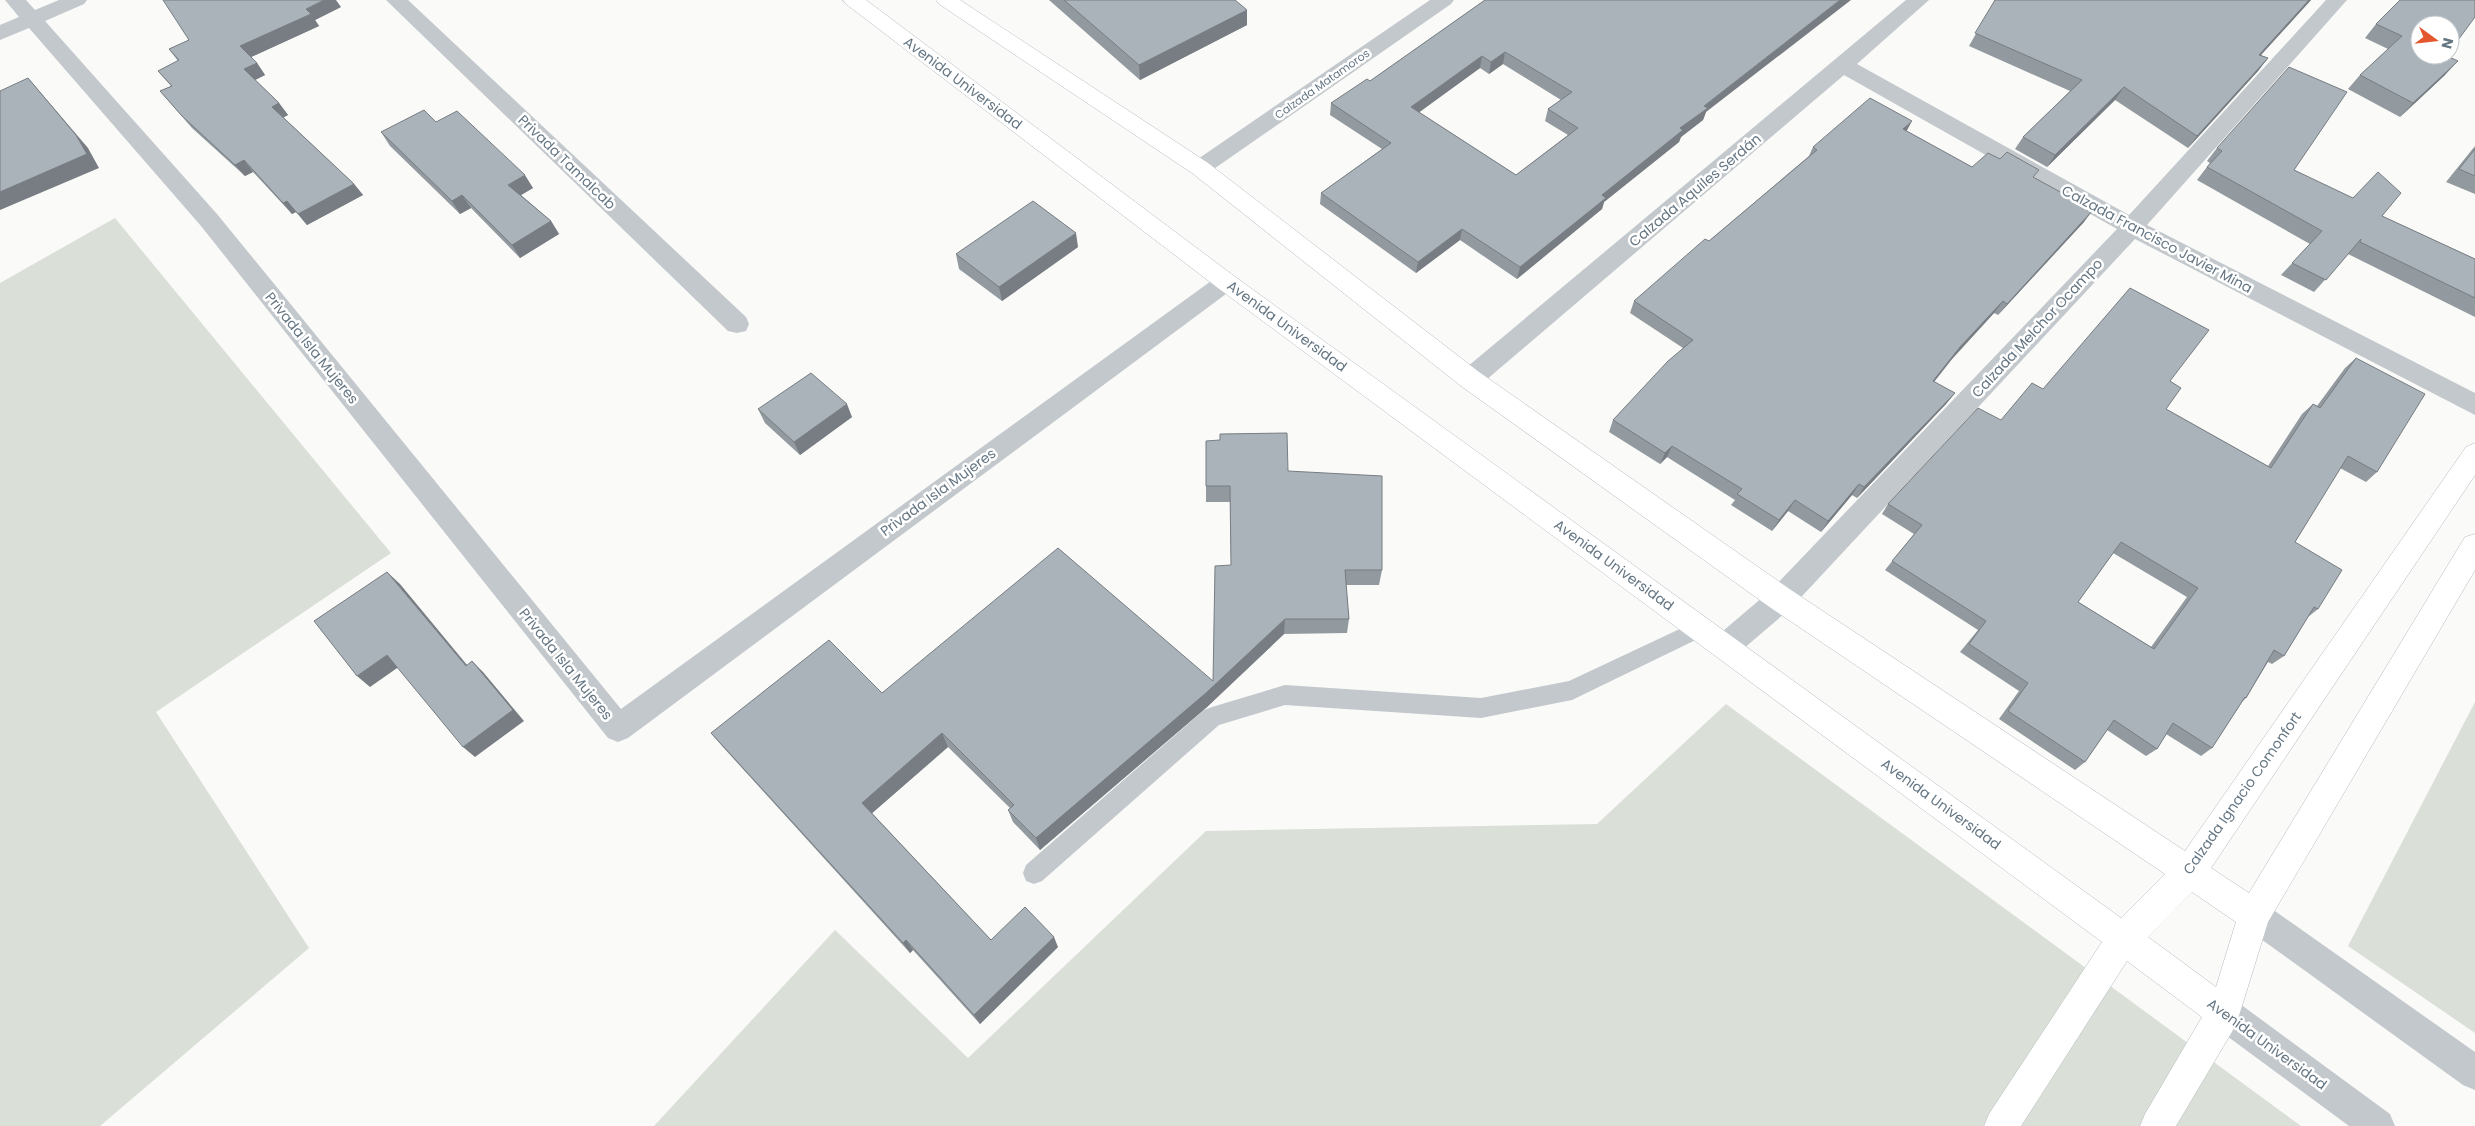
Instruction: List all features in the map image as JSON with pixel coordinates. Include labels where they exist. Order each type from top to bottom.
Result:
[{"type":"main road","name":"Avenida Universidad","points":[[853,0],[1226,282],[1726,646],[2224,1013]]},
{"type":"main road","points":[[946,0],[1200,168],[1470,379],[1781,599],[2254,915]]},
{"type":"main road","name":"Calzada Ignacio Comonfort","points":[[2001,1126],[2123,939],[2190,871],[2475,454]]},
{"type":"main road","points":[[2157,1126],[2224,1013],[2254,915],[2475,545]]},
{"type":"street","points":[[15,0],[32,20]]},
{"type":"street","points":[[0,33],[78,0]]},
{"type":"street","name":"Privada Tamalcab","points":[[396,0],[737,324]]},
{"type":"street","name":"Calzada Matamoros","points":[[1200,168],[1444,0]]},
{"type":"street","name":"Calzada Aquiles Serdán","points":[[1470,379],[1919,0]]},
{"type":"street","name":"Calzada Melchor Ocampo","points":[[1726,646],[1781,599],[2132,227],[2337,0]]},
{"type":"street","name":"Privada Isla Mujeres","points":[[32,20],[209,220],[618,728],[1226,282]]},
{"type":"street","name":"Calzada Francisco Javier Mina","points":[[1843,65],[2132,227],[2475,405]]},
{"type":"street","points":[[2254,915],[2475,1074]]},
{"type":"street","name":"Avenida Universidad","points":[[2224,1013],[2378,1126]]},
{"type":"lane","points":[[1034,873],[1212,717],[1285,695],[1481,708],[1572,690],[1701,628]]},
{"type":"shaded area","points":[[115,218],[391,553],[156,712],[309,948],[100,1126],[0,1126],[0,283]]},
{"type":"shaded area","points":[[2475,702],[2475,1033],[2348,946]]},
{"type":"shaded area","points":[[1726,704],[2301,1126],[654,1126],[835,930],[968,1058],[1206,831],[1597,824]]},
{"type":"building","points":[[163,0],[324,0],[306,9],[311,14],[240,46],[257,63],[244,69],[279,103],[272,107],[354,184],[298,214],[287,201],[283,203],[244,160],[235,165],[182,116],[160,91],[172,86],[158,71],[179,60],[169,49],[189,40]]},
{"type":"building","points":[[1064,0],[1235,0],[1247,10],[1139,65]]},
{"type":"building","points":[[1485,0],[1840,0],[1704,106],[1708,108],[1680,128],[1683,130],[1602,195],[1606,198],[1520,267],[1462,229],[1418,262],[1321,193],[1391,143],[1331,103],[1367,79],[1370,81]],"holes":[[[1505,52],[1572,92],[1548,109],[1578,128],[1516,175],[1411,107],[1482,56],[1491,62]]]},
{"type":"building","points":[[1995,0],[2309,0],[2259,55],[2268,58],[2197,136],[2124,87],[2055,155],[2023,137],[2082,80],[1975,33]]},
{"type":"building","points":[[2400,0],[2475,0],[2475,17],[2460,37],[2460,15],[2410,15],[2410,65],[2454,65],[2413,103],[2360,75],[2402,36],[2376,24]]},
{"type":"building","points":[[2289,67],[2347,92],[2294,170],[2353,198],[2378,172],[2401,193],[2382,216],[2475,259],[2475,298],[2360,242],[2361,239],[2326,280],[2292,263],[2322,231],[2207,167],[2222,151],[2217,148]]},
{"type":"building","points":[[28,78],[76,135],[87,154],[0,192],[0,91]]},
{"type":"building","points":[[1870,98],[1912,121],[1903,129],[1972,167],[1988,153],[2000,159],[2007,152],[2039,170],[2033,177],[2093,210],[2007,304],[2003,301],[1960,347],[1933,381],[1955,393],[1864,487],[1859,484],[1828,521],[1795,500],[1779,520],[1737,494],[1742,489],[1672,446],[1665,453],[1613,420],[1668,361],[1693,340],[1634,301],[1705,239],[1709,241],[1817,150],[1813,147]]},
{"type":"building","points":[[424,110],[436,122],[457,111],[525,175],[508,185],[551,221],[512,245],[462,195],[452,201],[381,132]]},
{"type":"building","points":[[2475,149],[2475,176],[2459,169]]},
{"type":"building","points":[[1033,201],[1076,233],[999,287],[956,254]]},
{"type":"building","points":[[2130,288],[2209,330],[2170,381],[2181,388],[2166,409],[2271,468],[2313,404],[2320,408],[2356,358],[2425,394],[2377,472],[2348,456],[2295,542],[2342,570],[2318,609],[2314,607],[2284,656],[2274,650],[2246,698],[2212,748],[2173,723],[2157,749],[2114,720],[2085,762],[2008,711],[2028,683],[1969,644],[1986,621],[1892,561],[1922,525],[1888,504],[1978,408],[2001,420],[2032,383],[2043,389]],"holes":[[[2121,542],[2198,588],[2154,649],[2078,602]]]},
{"type":"building","points":[[811,373],[847,404],[794,442],[758,409]]},
{"type":"building","points":[[1287,433],[1288,471],[1382,476],[1382,570],[1345,570],[1349,619],[1285,619],[1206,693],[1036,838],[1008,810],[1014,805],[942,733],[862,803],[991,940],[1025,907],[1054,937],[974,1015],[906,940],[903,943],[711,733],[829,640],[882,693],[1058,548],[1213,681],[1215,566],[1231,565],[1230,486],[1206,486],[1206,441],[1220,440],[1220,434]]},
{"type":"building","points":[[387,572],[466,666],[472,661],[513,710],[463,747],[387,655],[357,676],[314,621]]}]
